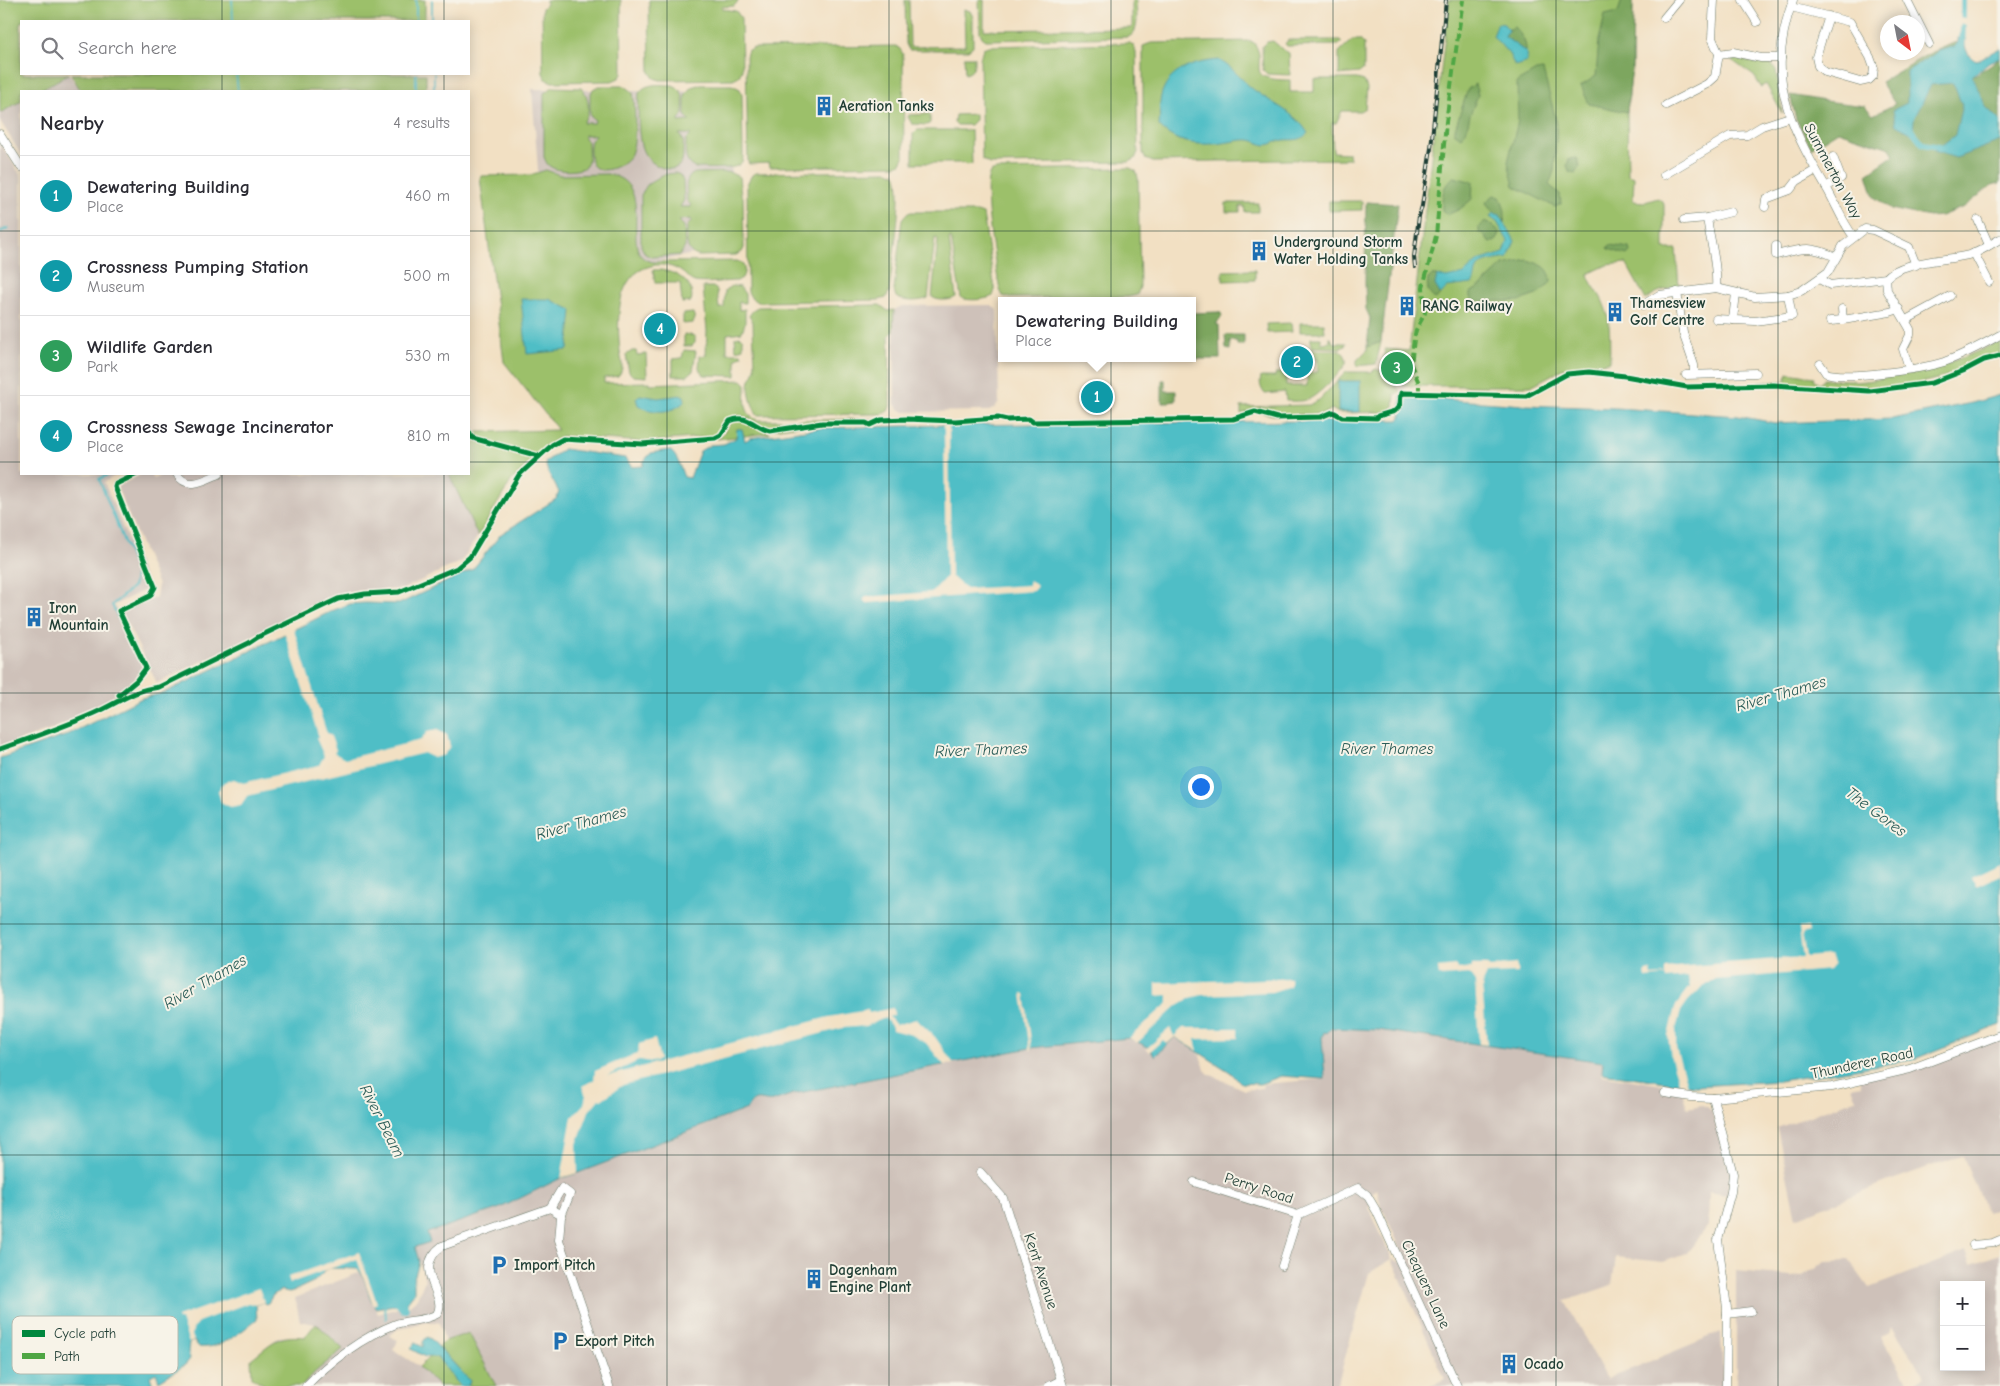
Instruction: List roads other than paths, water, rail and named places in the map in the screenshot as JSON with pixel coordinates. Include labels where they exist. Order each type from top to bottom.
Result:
[{"type":"street","points":[[1664,18],[1679,0]]},
{"type":"street","points":[[1666,105],[1715,76],[1719,54],[1712,38],[1714,0]]},
{"type":"street","points":[[1743,0],[1757,22]]},
{"type":"street","points":[[1907,0],[1929,44]]},
{"type":"street","points":[[1792,3],[1850,22],[1870,56],[1874,68],[1873,76],[1869,80],[1860,82],[1825,72],[1818,66],[1816,57],[1829,16]]},
{"type":"street","name":"Summerton Way","points":[[1792,3],[1780,58],[1782,89],[1790,117],[1802,147],[1838,208],[1844,224],[1854,237]]},
{"type":"street","points":[[1719,54],[1733,52],[1761,58],[1780,58]]},
{"type":"street","points":[[1664,175],[1730,136],[1747,136],[1762,126],[1790,117]]},
{"type":"street","points":[[0,134],[20,165]]},
{"type":"street","points":[[1826,187],[1841,178],[1833,157]]},
{"type":"street","points":[[1765,207],[1766,199],[1790,190],[1797,181],[1816,170]]},
{"type":"street","points":[[1684,220],[1707,218],[1731,212]]},
{"type":"street","points":[[1707,218],[1711,250],[1717,275],[1716,288]]},
{"type":"street","points":[[1978,220],[1989,245]]},
{"type":"street","points":[[1643,305],[1659,294],[1716,288],[1755,297],[1788,295],[1819,280],[1828,272],[1843,246],[1865,229],[1873,230],[1909,247],[1916,265]]},
{"type":"street","points":[[1819,280],[1830,285],[1886,278],[1893,272],[1916,265],[1974,253],[2000,239]]},
{"type":"street","points":[[1776,246],[1776,255],[1804,248],[1818,249],[1836,257]]},
{"type":"street","points":[[1974,253],[1989,282]]},
{"type":"street","points":[[1886,278],[1888,290],[1911,331],[1903,349],[1909,368]]},
{"type":"street","points":[[1677,292],[1684,333],[1694,365],[1690,375],[1756,373]]},
{"type":"street","points":[[1733,320],[1736,293]]},
{"type":"street","points":[[1716,319],[1755,321],[1792,316],[1788,295]]},
{"type":"street","points":[[1906,320],[1950,296]]},
{"type":"street","points":[[1842,309],[1843,320]]},
{"type":"street","points":[[1830,321],[1890,312],[1898,309]]},
{"type":"street","points":[[1820,364],[1826,373],[1838,376],[1909,368],[1944,362],[2000,335]]},
{"type":"street","points":[[178,475],[182,480],[193,484],[216,475]]},
{"type":"street","name":"Thunderer Road","points":[[1666,1093],[1713,1098],[1832,1087],[1910,1069],[2000,1035]]},
{"type":"street","points":[[1713,1098],[1733,1174],[1732,1192],[1718,1240],[1727,1314],[1726,1386]]},
{"type":"street","name":"Kent Avenue","points":[[980,1172],[1002,1198],[1062,1383]]},
{"type":"street","name":"Perry Road","points":[[1194,1182],[1298,1215],[1358,1188],[1367,1195]]},
{"type":"street","points":[[306,1386],[320,1372],[373,1334],[399,1323],[432,1317],[437,1314],[440,1307],[429,1270],[429,1261],[434,1252],[550,1208],[562,1188],[570,1194],[562,1215],[559,1240],[609,1386]]},
{"type":"street","name":"Chequers Lane","points":[[1367,1195],[1380,1218],[1457,1386]]},
{"type":"street","points":[[550,1208],[562,1215]]},
{"type":"street","name":"Perry Road","points":[[1282,1266],[1298,1215]]},
{"type":"street","points":[[1973,1245],[1994,1243],[2000,1240]]},
{"type":"street","points":[[1727,1314],[1751,1311]]},
{"type":"street","points":[[1049,1386],[1062,1383]]},
{"type":"water","points":[[1498,23],[1504,24],[1508,30],[1505,37],[1526,52],[1527,62],[1515,66],[1509,54],[1493,36]]},
{"type":"water","points":[[1958,38],[1965,38],[1967,51],[1970,57],[1976,61],[2000,48],[2000,58],[1989,62],[1972,76],[1986,107],[2000,121],[2000,141],[1956,158],[1934,151],[1955,135],[1962,105],[1953,83],[1931,85],[1914,119],[1913,134],[1896,125],[1893,110],[1907,103],[1907,71],[1939,51],[1955,46]]},
{"type":"water","points":[[1219,60],[1230,67],[1254,90],[1291,114],[1308,133],[1300,139],[1282,140],[1265,145],[1252,140],[1197,144],[1176,139],[1164,131],[1159,126],[1160,105],[1162,92],[1167,83],[1180,70],[1189,66]]},
{"type":"water","points":[[1493,213],[1500,215],[1515,241],[1508,258],[1482,264],[1477,269],[1472,284],[1447,287],[1441,295],[1435,285],[1437,275],[1446,278],[1464,274],[1478,261],[1504,253],[1508,241],[1497,222],[1490,217]]},
{"type":"water","points":[[521,299],[549,299],[572,310],[568,350],[527,354]]},
{"type":"water","points":[[1338,381],[1360,381],[1360,412],[1338,412]]},
{"type":"water","points":[[640,395],[658,398],[682,395],[685,401],[675,408],[656,411],[638,405],[636,398]]},
{"type":"water","points":[[2000,395],[2000,1025],[1912,1060],[1779,1081],[1696,1086],[1602,1073],[1603,1062],[1378,1030],[1331,1028],[1327,1033],[1324,1032],[1322,1038],[1325,1079],[1281,1076],[1260,1084],[1241,1083],[1230,1072],[1175,1037],[1155,1056],[1148,1047],[1129,1038],[1030,1048],[793,1094],[773,1101],[753,1101],[747,1109],[561,1178],[500,1208],[427,1233],[430,1242],[415,1247],[419,1262],[414,1278],[414,1293],[407,1302],[404,1303],[402,1300],[394,1305],[376,1308],[364,1278],[358,1269],[330,1268],[315,1281],[289,1292],[281,1290],[273,1295],[268,1303],[265,1304],[263,1302],[256,1305],[257,1319],[237,1335],[223,1343],[199,1347],[194,1341],[189,1343],[188,1352],[190,1359],[178,1369],[178,1316],[12,1316],[12,1374],[154,1374],[150,1376],[153,1386],[0,1386],[0,758],[65,736],[142,698],[164,693],[334,610],[350,604],[399,604],[473,569],[501,534],[556,499],[559,492],[548,472],[545,462],[564,449],[625,458],[632,467],[643,466],[644,461],[651,453],[669,450],[677,458],[684,477],[690,478],[700,451],[710,445],[724,444],[736,438],[737,429],[742,429],[745,441],[750,438],[820,428],[1399,420],[1401,417],[1401,396],[1523,405],[1615,408],[1738,416],[1775,423],[1892,419],[1972,403]]},
{"type":"water","points":[[427,1337],[470,1381],[468,1386],[460,1386],[437,1357],[425,1357],[411,1349],[415,1343],[423,1347],[423,1342]]},
{"type":"water","points":[[156,1374],[170,1374],[159,1381]]},
{"type":"waterway","points":[[232,0],[233,20]]},
{"type":"waterway","points":[[416,0],[416,20]]},
{"type":"waterway","points":[[432,0],[432,20]]},
{"type":"waterway","points":[[1963,0],[1963,15]]},
{"type":"waterway","points":[[1962,45],[1963,27]]},
{"type":"waterway","points":[[236,75],[238,90]]},
{"type":"waterway","points":[[416,75],[416,90]]},
{"type":"waterway","points":[[434,75],[434,90]]},
{"type":"waterway","points":[[1909,126],[1923,144],[1944,148]]},
{"type":"waterway","points":[[0,232],[8,228]]},
{"type":"waterway","points":[[108,475],[99,479],[136,572],[133,587],[112,605],[141,661]]},
{"type":"waterway","name":"River Beam","points":[[394,1291],[404,1308]]},
{"type":"waterway","points":[[385,1307],[386,1319]]},
{"type":"railway","points":[[1415,267],[1414,257],[1419,216],[1431,148],[1446,0]]},
{"type":"place","name":"Aeration Tanks","points":[[824,106]]},
{"type":"place","name":"Underground Storm Water Holding Tanks","points":[[1259,251]]},
{"type":"place","name":"RANG Railway","points":[[1407,306]]},
{"type":"place","name":"Thamesview Golf Centre","points":[[1615,312]]},
{"type":"place","name":"Crossness Sewage Incinerator","points":[[660,329]]},
{"type":"place","name":"Crossness Pumping Station","points":[[1297,362]]},
{"type":"place","name":"Wildlife Garden","points":[[1397,368]]},
{"type":"place","name":"Dewatering Building","points":[[1097,397]]},
{"type":"place","name":"Iron Mountain","points":[[34,617]]},
{"type":"place","name":"Import Pitch","points":[[499,1265]]},
{"type":"place","name":"Dagenham Engine Plant","points":[[814,1279]]},
{"type":"place","name":"Export Pitch","points":[[560,1341]]},
{"type":"place","name":"Ocado","points":[[1509,1364]]},
{"type":"water label","name":"River Thames","points":[[1781,694]]},
{"type":"water label","name":"River Thames","points":[[1387,749]]},
{"type":"water label","name":"River Thames","points":[[981,750]]},
{"type":"water label","name":"The Gores","points":[[1876,812]]},
{"type":"water label","name":"River Thames","points":[[581,823]]},
{"type":"water label","name":"River Thames","points":[[205,982]]}]
